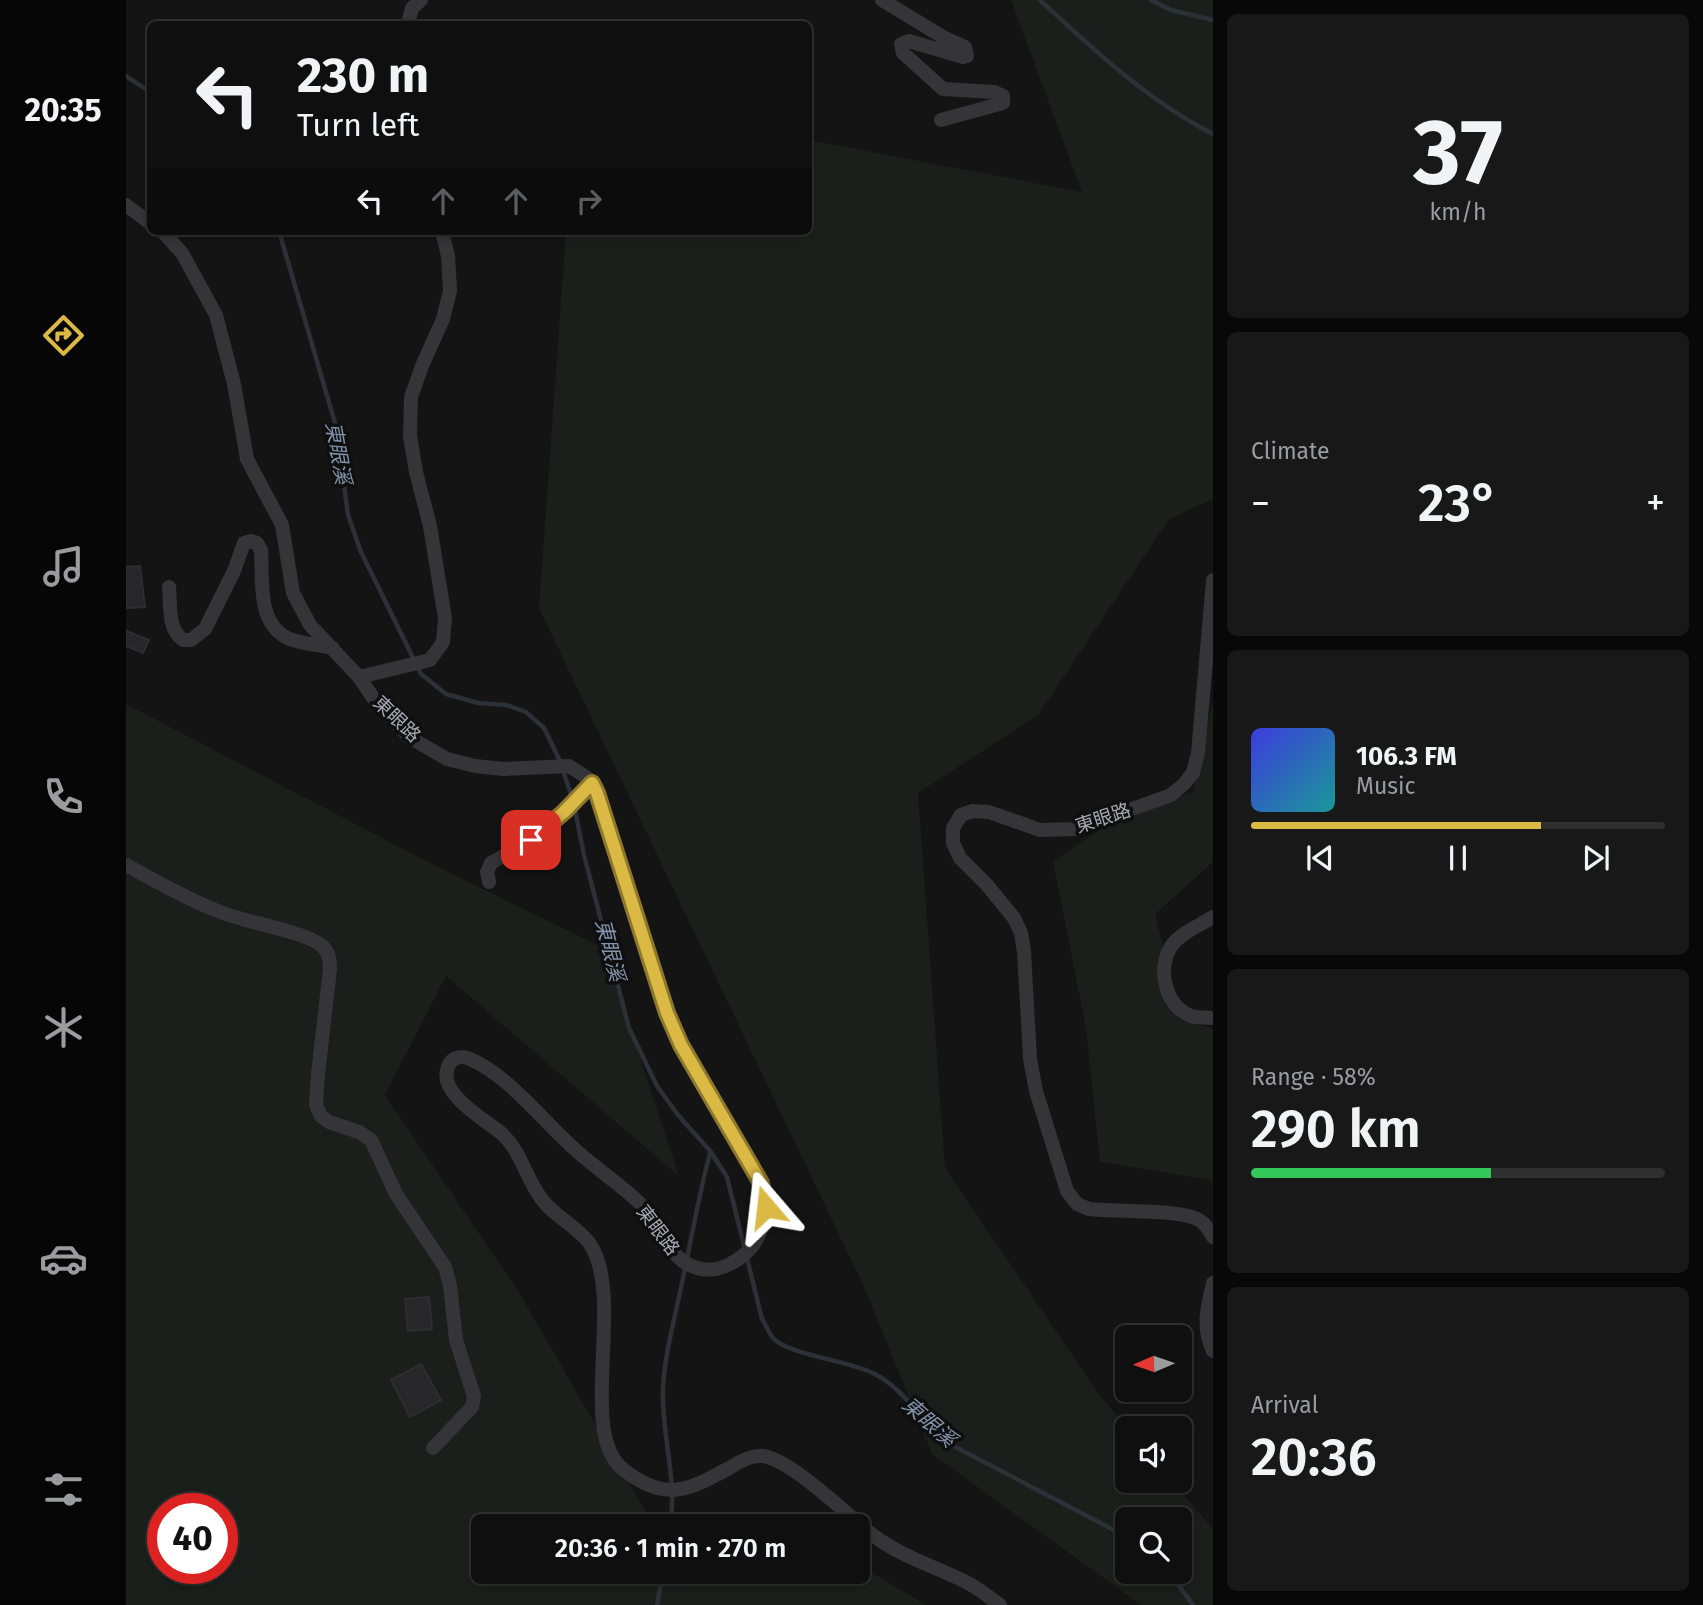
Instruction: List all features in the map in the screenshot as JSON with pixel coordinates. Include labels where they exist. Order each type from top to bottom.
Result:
[{"type":"street","points":[[409,21],[412,8],[421,0]]},
{"type":"street","points":[[882,0],[943,37],[965,47],[967,55],[963,57],[909,41],[901,44],[903,52],[938,85],[948,91],[994,92],[1003,96],[1003,103],[941,120]]},
{"type":"street","points":[[126,205],[147,221]]},
{"type":"street","name":"東眼路","points":[[166,235],[182,253],[216,315],[234,384],[247,459],[282,525],[293,593],[310,625],[359,677],[374,699],[409,737],[447,759],[475,766],[505,769],[569,766],[579,770],[592,783],[667,1013],[681,1045],[761,1183],[766,1207],[763,1227],[754,1246],[727,1267],[714,1270],[696,1268],[681,1260],[652,1216],[637,1201],[580,1154],[491,1071],[461,1056],[453,1060],[447,1068],[451,1091],[504,1135],[517,1152],[528,1178],[546,1205],[588,1241],[595,1254],[603,1290],[602,1420],[609,1451],[620,1468],[648,1486],[665,1490],[695,1486],[754,1456],[773,1458],[790,1468],[875,1537],[904,1556],[965,1581],[1000,1605]]},
{"type":"street","points":[[359,677],[430,660],[443,642],[445,618],[430,526],[416,472],[411,423],[411,397],[443,319],[450,291],[448,256],[443,235]]},
{"type":"street","points":[[170,587],[172,626],[176,635],[183,640],[191,640],[205,629],[234,571],[244,543],[257,543],[261,551],[263,605],[272,625],[288,638],[332,648]]},
{"type":"street","name":"東眼路","points":[[1213,580],[1198,753],[1193,773],[1184,784],[1171,795],[1076,830],[1041,830],[989,812],[973,811],[961,815],[953,828],[953,843],[960,858],[987,885],[1013,918],[1021,933],[1030,1059],[1036,1091],[1067,1191],[1077,1204],[1089,1209],[1181,1214],[1198,1219],[1207,1226],[1213,1237]]},
{"type":"street","points":[[489,882],[487,872],[491,863],[546,829],[592,783]]},
{"type":"street","points":[[126,865],[214,910],[307,937],[323,946],[330,957],[316,1105],[321,1116],[329,1122],[359,1132],[370,1140],[396,1194],[445,1267],[450,1285],[456,1340],[474,1396],[472,1407],[433,1448]]},
{"type":"street","points":[[1213,917],[1179,938],[1169,951],[1165,970],[1166,989],[1176,1007],[1193,1016],[1213,1018]]},
{"type":"street","points":[[1213,1283],[1205,1321],[1206,1334],[1213,1351]]},
{"type":"shaded area","points":[[1011,0],[1213,0],[1213,499],[1169,519],[1038,715],[918,793],[945,1168],[1098,1393],[1117,1416],[1115,1493],[1182,1493],[1213,1529],[1213,1605],[1141,1605],[932,1454],[866,1291],[539,608],[566,235],[812,235],[812,141],[1082,192]]},
{"type":"shaded area","points":[[1213,700],[1213,862],[1155,914],[1176,1002],[1198,1024],[1213,1029],[1213,1189],[1210,1180],[1100,1162],[1086,1028],[1053,862],[1116,818],[1193,792]]},
{"type":"shaded area","points":[[126,704],[426,861],[603,948],[679,1176],[446,976],[385,1095],[520,1294],[647,1514],[471,1514],[471,1584],[870,1584],[870,1572],[926,1605],[126,1605]]},
{"type":"building","points":[[140,566],[145,607],[126,608],[126,567]]},
{"type":"building","points":[[126,631],[149,640],[143,653],[126,646]]},
{"type":"building","points":[[429,1297],[432,1329],[408,1331],[405,1299]]},
{"type":"building","points":[[421,1364],[441,1400],[410,1417],[391,1380]]},
{"type":"waterway","points":[[1040,0],[1143,90],[1213,134]]},
{"type":"waterway","points":[[1151,0],[1171,10],[1213,20]]},
{"type":"waterway","name":"東眼溪","points":[[126,76],[147,90]]},
{"type":"waterway","name":"東眼溪","points":[[280,235],[337,430],[348,515],[361,552],[421,674],[446,694],[478,703],[506,705],[526,712],[544,728],[559,759],[572,797]]},
{"type":"waterway","name":"東眼溪","points":[[574,805],[584,855],[629,1028],[657,1086],[678,1115],[711,1152],[727,1177],[762,1319],[773,1338],[792,1349],[875,1374],[895,1388],[946,1442],[1115,1531]]},
{"type":"waterway","points":[[671,1514],[671,1474],[663,1405],[664,1374],[710,1153]]},
{"type":"waterway","points":[[657,1605],[661,1584]]},
{"type":"waterway","name":"東眼溪","points":[[1178,1584],[1193,1605]]},
{"type":"route","points":[[531,840],[546,829],[592,783],[667,1013],[681,1045],[761,1183],[766,1207]]}]
